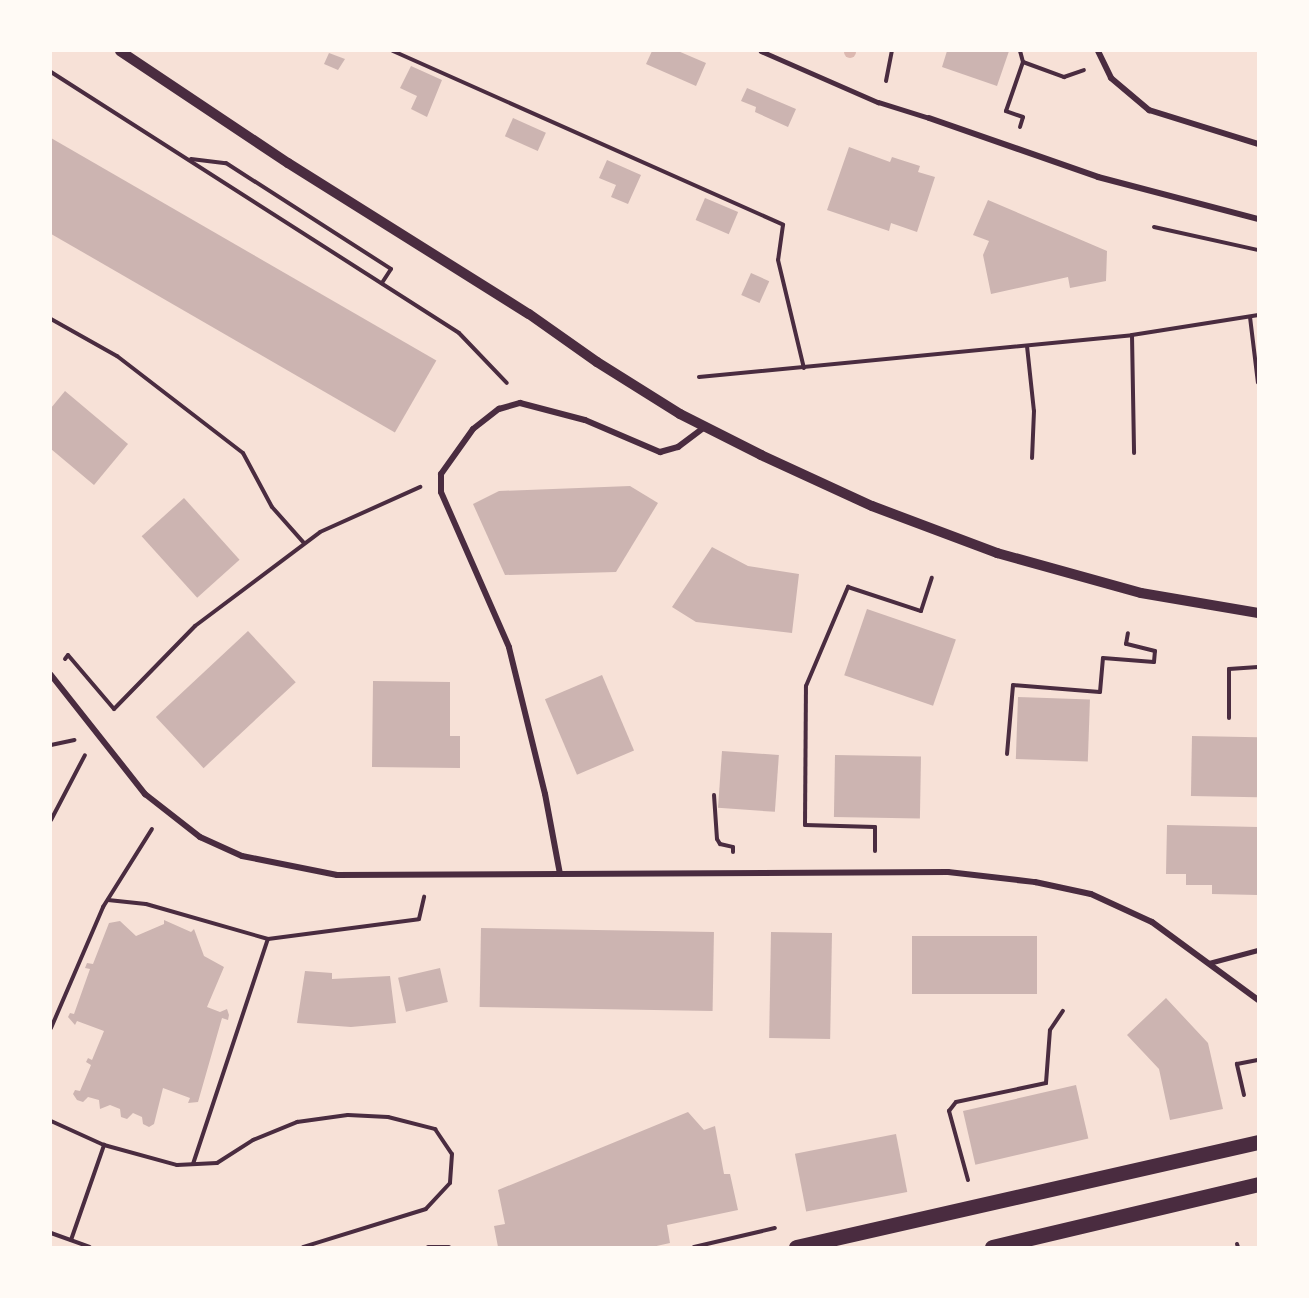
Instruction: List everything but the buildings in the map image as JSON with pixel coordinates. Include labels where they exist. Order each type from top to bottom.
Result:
[{"type":"main road","points":[[796,1247],[1258,1142]]},
{"type":"main road","points":[[992,1247],[1258,1184]]},
{"type":"street","points":[[120,51],[288,163],[529,314],[597,362],[706,427],[872,506],[997,554],[1141,592],[1258,613]]},
{"type":"street","points":[[1098,51],[1111,78],[1149,110],[1258,144]]},
{"type":"street","points":[[929,118],[1098,177],[1258,219]]},
{"type":"street","points":[[560,874],[545,794],[508,647],[441,492],[440,478],[473,429],[499,409],[520,403],[585,420],[660,452],[678,447],[706,427]]},
{"type":"street","points":[[51,675],[123,771],[164,810],[200,837],[242,856],[338,875],[948,872],[1035,882],[1090,894],[1152,922],[1258,1000]]},
{"type":"lane","points":[[761,51],[878,102],[929,118]]},
{"type":"lane","points":[[1209,963],[1258,950]]},
{"type":"path","points":[[393,51],[783,225],[778,260],[804,368]]},
{"type":"path","points":[[878,102],[890,72],[892,51]]},
{"type":"path","points":[[1016,136],[1023,117],[1006,111],[1023,62],[1020,51]]},
{"type":"path","points":[[1023,62],[1064,77],[1077,72]]},
{"type":"path","points":[[51,72],[191,159],[459,333],[491,363],[520,403]]},
{"type":"path","points":[[191,159],[226,163],[256,182],[390,269],[382,283]]},
{"type":"path","points":[[1154,227],[1258,249]]},
{"type":"path","points":[[699,377],[1132,335],[1258,315]]},
{"type":"path","points":[[1250,317],[1256,334],[1258,383]]},
{"type":"path","points":[[51,319],[117,356],[243,453],[272,507],[304,544]]},
{"type":"path","points":[[1132,335],[1134,453]]},
{"type":"path","points":[[1027,346],[1034,411],[1032,458]]},
{"type":"path","points":[[51,675],[68,655],[114,709],[195,626],[320,532],[440,478]]},
{"type":"path","points":[[874,873],[875,827],[805,825],[806,687],[848,587],[921,611],[932,578]]},
{"type":"path","points":[[1007,754],[1013,685],[1100,692],[1103,658],[1154,662],[1155,651],[1126,644],[1128,633]]},
{"type":"path","points":[[1229,718],[1228,669],[1258,667]]},
{"type":"path","points":[[51,820],[95,736]]},
{"type":"path","points":[[714,795],[717,839],[720,844],[733,847],[733,854],[726,855]]},
{"type":"path","points":[[51,1028],[108,900],[164,810]]},
{"type":"path","points":[[108,900],[146,904],[268,939],[419,919],[429,876]]},
{"type":"path","points":[[194,1164],[268,939]]},
{"type":"path","points":[[969,1184],[949,1111],[956,1102],[1046,1083],[1050,1030],[1063,1011]]},
{"type":"path","points":[[1244,1095],[1237,1064],[1258,1060]]},
{"type":"path","points":[[51,1121],[104,1145],[177,1165],[217,1163],[253,1140],[297,1122],[348,1115],[378,1116],[435,1129],[452,1154],[450,1183],[426,1209],[303,1247]]},
{"type":"path","points":[[70,1239],[104,1145]]},
{"type":"path","points":[[51,1233],[90,1247]]},
{"type":"path","points":[[428,1247],[449,1247]]}]
